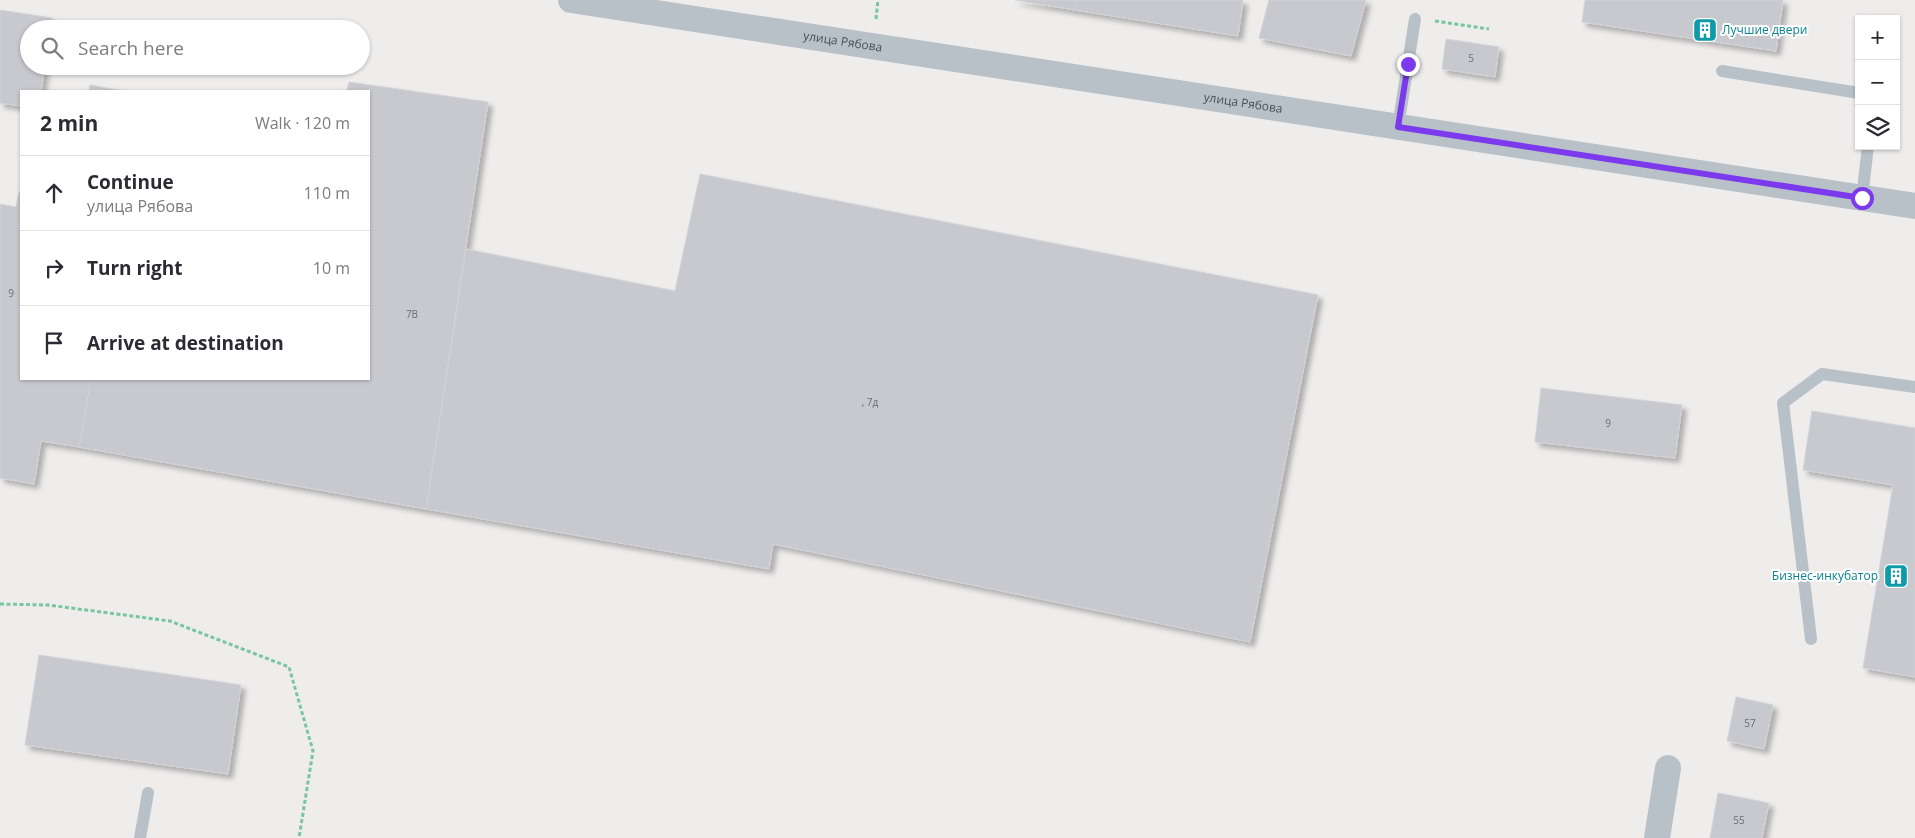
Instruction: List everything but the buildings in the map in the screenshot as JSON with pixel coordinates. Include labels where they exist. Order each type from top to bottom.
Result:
[{"type":"street","name":"улица Рябова","points":[[571,0],[1915,206]]},
{"type":"street","points":[[1658,838],[1668,768]]},
{"type":"lane","points":[[1398,127],[1415,19]]},
{"type":"lane","points":[[1722,71],[1855,92]]},
{"type":"lane","points":[[1862,198],[1868,150]]},
{"type":"lane","points":[[1812,640],[1783,403],[1822,374],[1915,387]]},
{"type":"lane","points":[[140,838],[148,793]]},
{"type":"path","points":[[1415,19],[1489,29]]},
{"type":"path","points":[[0,604],[48,605],[170,621],[289,667],[312,751],[299,838]]},
{"type":"place","name":"Лучшие двери","points":[[1705,30]]},
{"type":"place","name":"Бизнес-инкубатор","points":[[1896,576]]},
{"type":"route","points":[[1408,64],[1398,127],[1862,198]]}]
